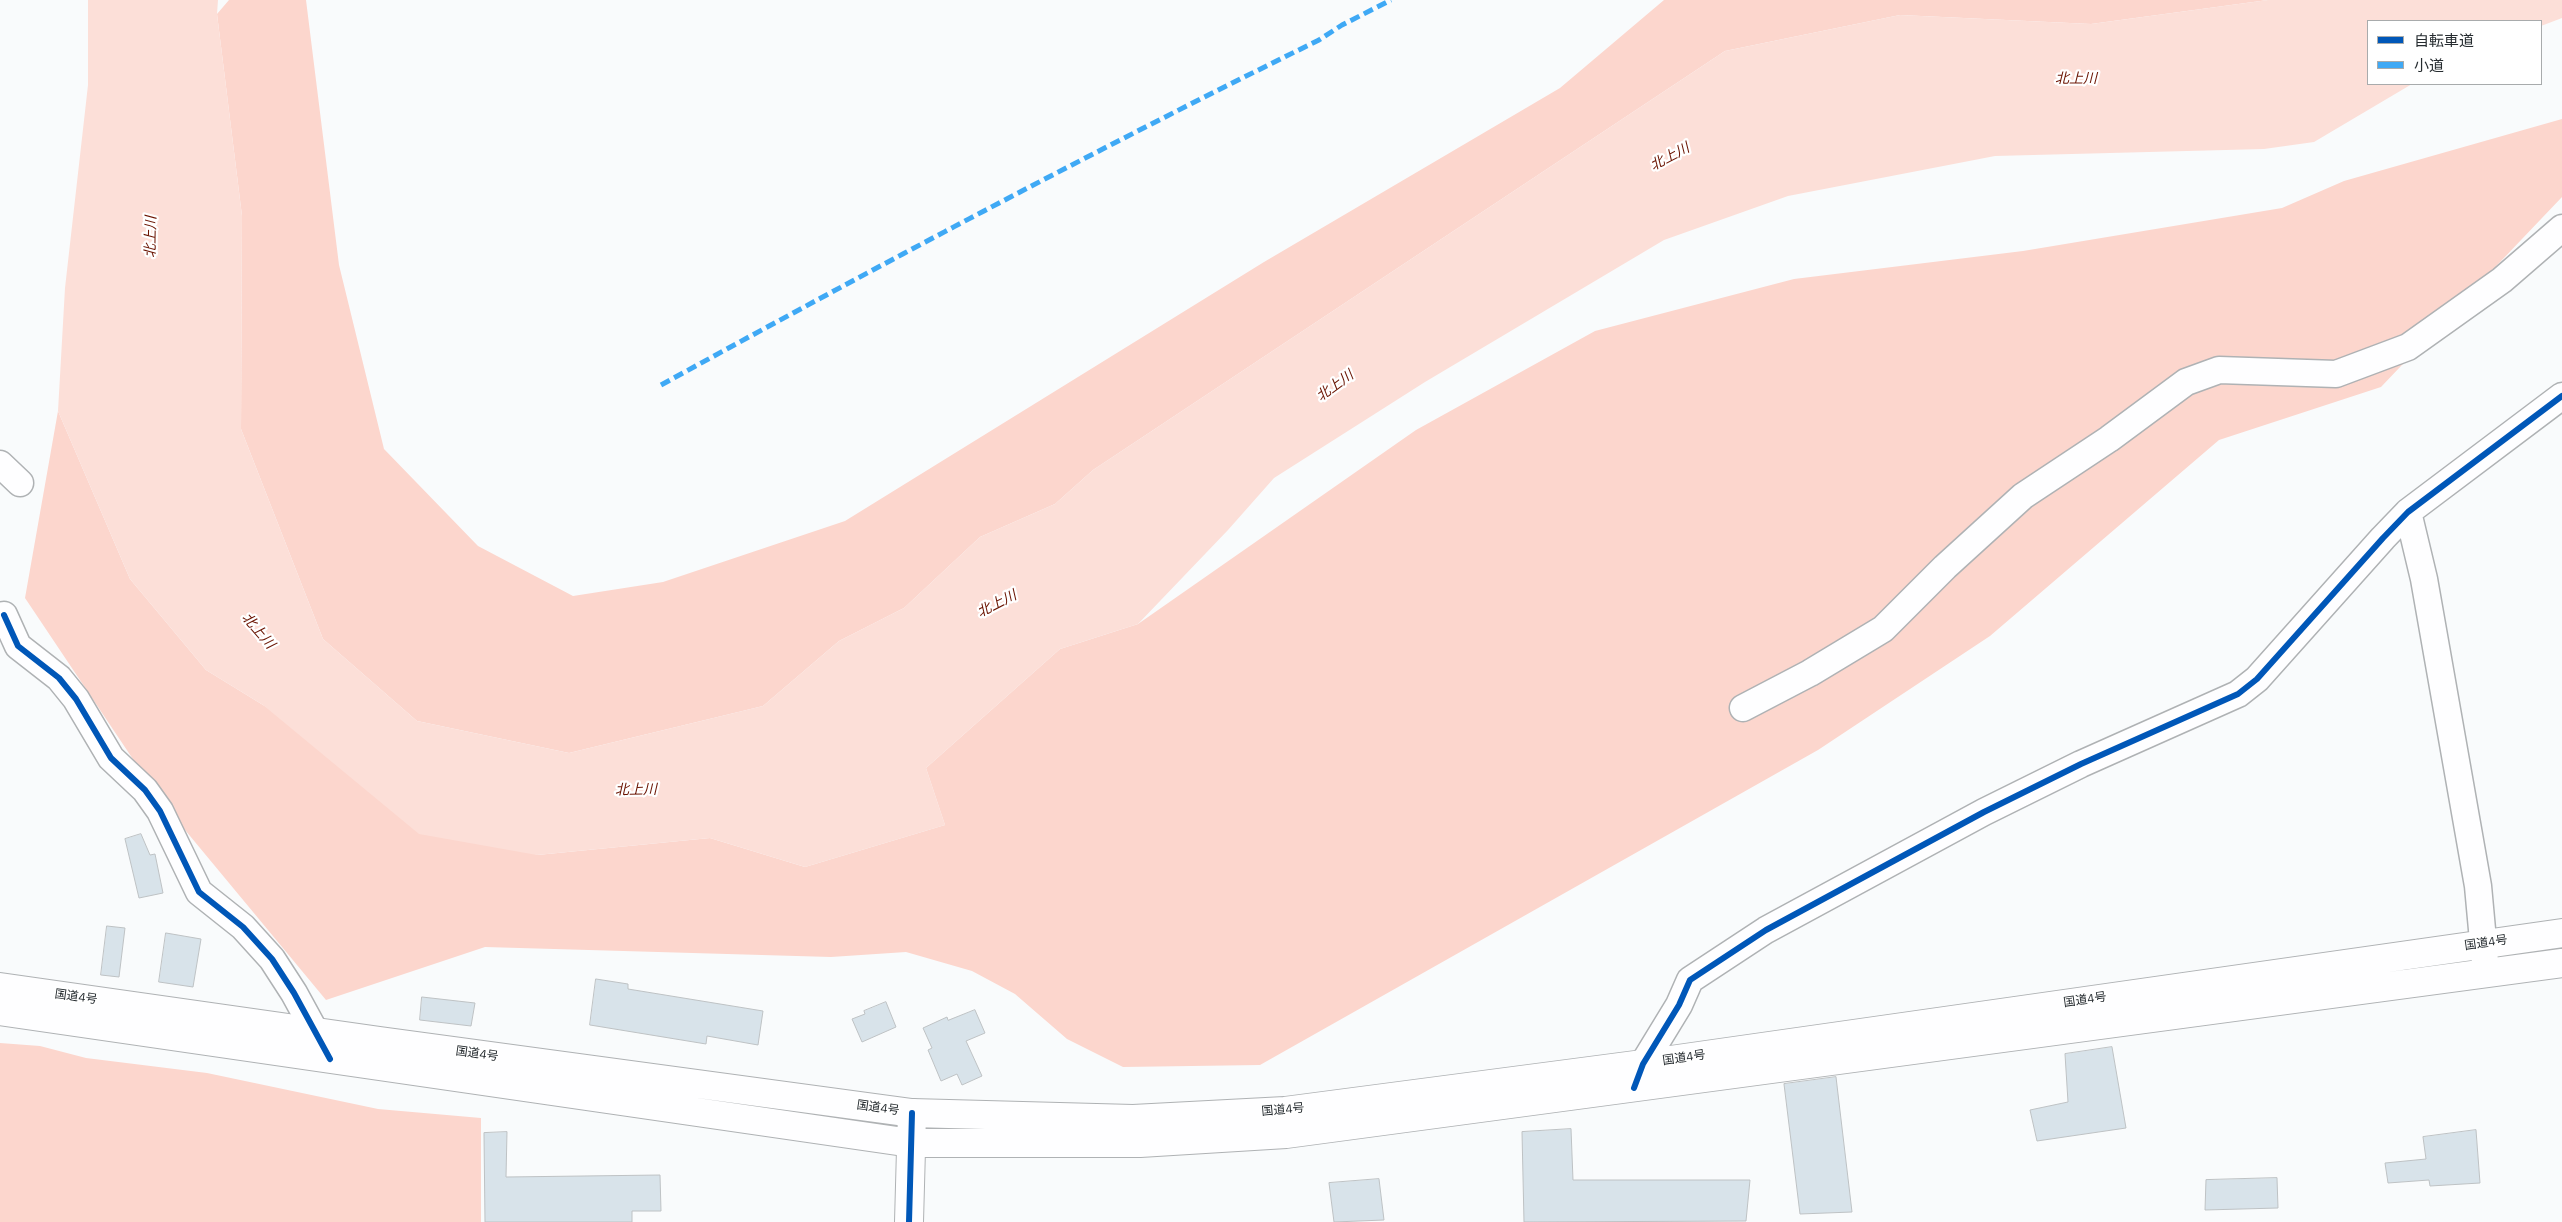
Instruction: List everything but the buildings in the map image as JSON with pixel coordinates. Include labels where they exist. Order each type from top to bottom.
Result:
[{"type":"main road","name":"国道4号","points":[[0,1011],[911,1143],[1140,1143],[1286,1134],[1639,1076],[2484,943],[2562,933]]},
{"type":"main road","name":"国道4号","points":[[0,987],[313,1032],[912,1113],[1133,1119],[1285,1111],[1639,1076],[2562,963]]},
{"type":"main road","points":[[909,1222],[912,1113]]},
{"type":"street","points":[[1743,708],[1810,673],[1883,629],[1945,567],[2023,496],[2109,439],[2186,382],[2219,370],[2336,374],[2408,347],[2502,280],[2562,228]]},
{"type":"street","points":[[1639,1076],[1680,1005],[1690,980],[1766,930],[1984,812],[2081,764],[2238,694],[2257,679],[2408,512],[2562,396]]},
{"type":"street","points":[[0,464],[20,483]]},
{"type":"street","points":[[2408,512],[2424,579],[2478,886],[2486,973]]},
{"type":"street","points":[[1,613],[18,646],[59,678],[76,699],[111,758],[145,790],[160,811],[199,892],[243,927],[272,959],[294,993],[313,1032],[330,1059]]},
{"type":"shaded area","points":[[229,0],[306,0],[339,265],[384,449],[478,546],[573,596],[663,582],[845,521],[1264,262],[1560,88],[1664,0],[2268,0],[2091,24],[1900,15],[1725,51],[1093,470],[1055,504],[980,537],[904,608],[839,641],[763,706],[569,753],[417,721],[323,639],[241,429],[242,216],[217,14]]},
{"type":"shaded area","points":[[2562,119],[2562,197],[2381,387],[2219,440],[1990,636],[1818,750],[1260,1065],[1123,1067],[1067,1039],[1015,994],[972,971],[906,952],[831,957],[485,947],[326,1000],[161,801],[25,598],[58,411],[130,579],[206,670],[263,705],[537,855],[710,838],[805,867],[945,825],[926,768],[1060,649],[1138,624],[1416,430],[1595,331],[1794,279],[2023,251],[2282,208],[2344,181]]},
{"type":"shaded area","points":[[0,1043],[40,1046],[86,1058],[207,1073],[378,1109],[481,1118],[481,1222],[0,1222]]},
{"type":"water","name":"北上川","points":[[88,0],[218,0],[217,14],[242,216],[241,429],[323,639],[417,721],[569,753],[763,706],[839,641],[904,608],[980,537],[1055,504],[1093,470],[1725,51],[1900,15],[2091,24],[2268,0],[2562,0],[2562,18],[2542,26],[2542,20],[2367,20],[2367,85],[2410,85],[2314,142],[2264,149],[1995,156],[1788,196],[1664,240],[1425,382],[1274,478],[1228,530],[1138,624],[1060,649],[926,768],[945,825],[805,867],[710,838],[537,855],[419,834],[263,705],[206,670],[130,579],[58,411],[65,288],[88,85]]},
{"type":"marked path","points":[[661,385],[988,209],[1153,123],[1319,40],[1342,25],[1391,0]]},
{"type":"cycle path","points":[[1634,1088],[1643,1064],[1679,1005],[1690,980],[1766,930],[1984,812],[2081,764],[2238,694],[2257,679],[2408,512],[2562,396]]},
{"type":"cycle path","points":[[4,615],[18,646],[59,678],[76,699],[111,758],[145,790],[160,811],[199,892],[243,927],[272,959],[294,993],[330,1059]]},
{"type":"cycle path","points":[[909,1222],[912,1113]]}]
